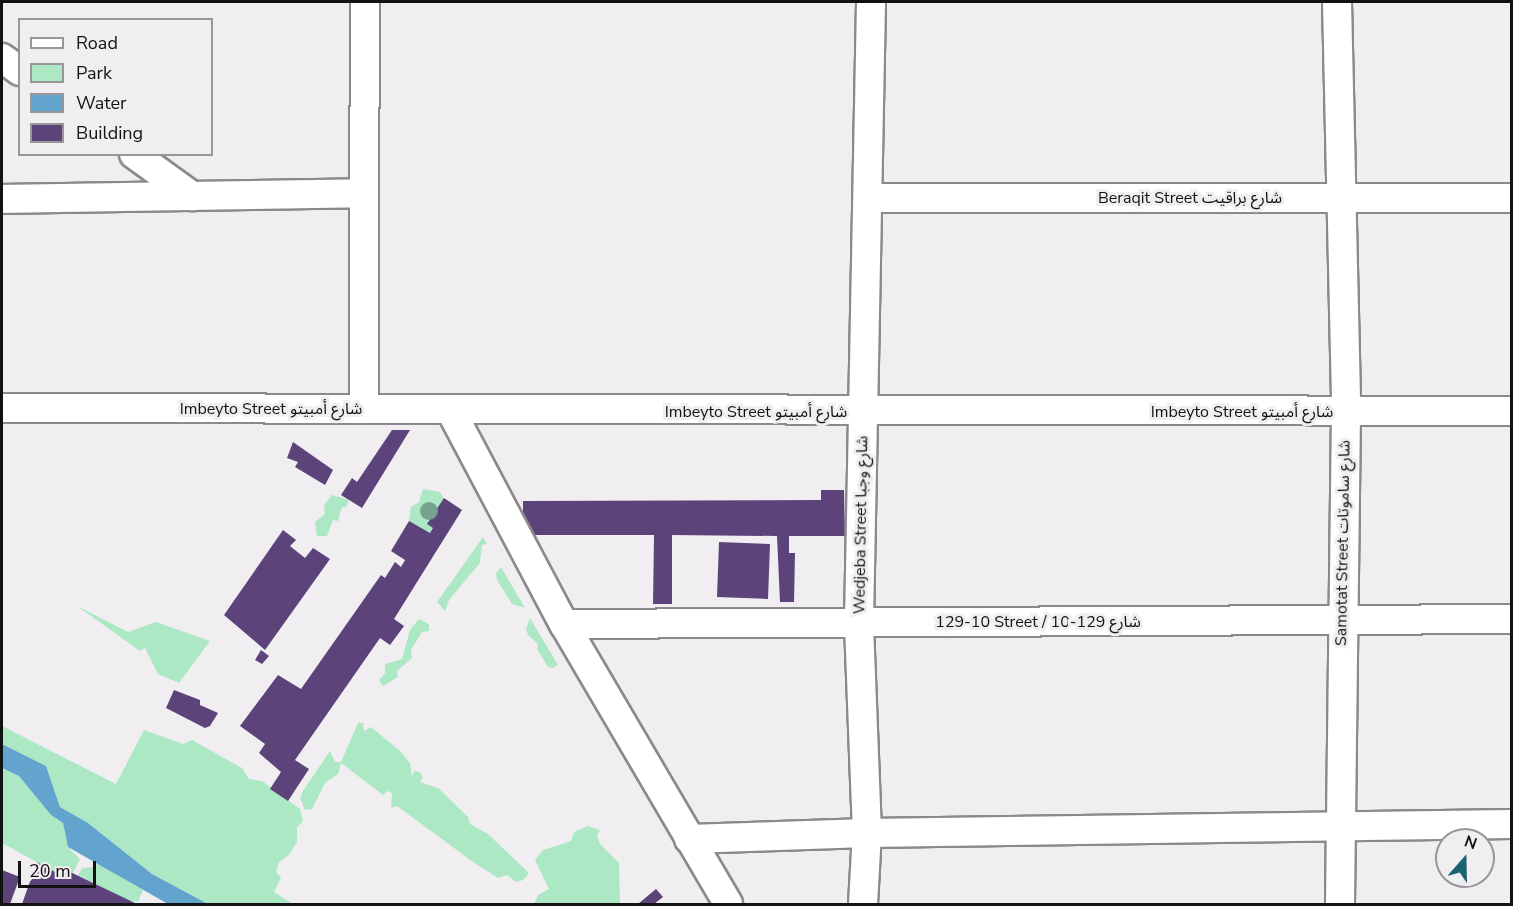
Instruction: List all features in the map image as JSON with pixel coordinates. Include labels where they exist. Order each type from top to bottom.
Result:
[{"type":"street","points":[[364,2],[364,409]]},
{"type":"street","name":"Wedjeba Street شارع وجبا","points":[[863,904],[867,832],[859,622],[871,2]]},
{"type":"street","name":"Samotat Street شارع ساموتات","points":[[1337,2],[1346,412],[1341,620],[1341,904]]},
{"type":"street","points":[[2,58],[18,70]]},
{"type":"street","points":[[137,156],[192,196]]},
{"type":"street","points":[[2,199],[364,193]]},
{"type":"street","name":"Beraqit Street شارع براقيت","points":[[868,198],[1512,198]]},
{"type":"street","name":"Imbeyto Street شارع أمبيتو","points":[[2,408],[864,412],[1512,411]]},
{"type":"street","points":[[451,411],[564,624],[728,904]]},
{"type":"street","name":"129-10 Street / شارع 129-10","points":[[564,624],[1512,619]]},
{"type":"street","points":[[689,839],[867,832],[1512,824]]},
{"type":"green space","points":[[423,489],[440,492],[448,507],[430,533],[411,527],[409,521],[411,507],[419,502]]},
{"type":"green space","points":[[332,495],[349,500],[346,507],[342,507],[338,521],[333,520],[327,536],[317,536],[315,522],[325,514],[324,505]]},
{"type":"green space","points":[[483,537],[487,544],[482,545],[480,563],[449,600],[445,611],[437,602]]},
{"type":"green space","points":[[501,567],[525,608],[512,604],[497,580],[496,573]]},
{"type":"green space","points":[[77,606],[128,632],[156,622],[210,641],[179,683],[158,674],[145,648],[140,651]]},
{"type":"green space","points":[[530,618],[558,665],[553,668],[548,667],[537,649],[538,644],[528,635],[526,629]]},
{"type":"green space","points":[[419,619],[429,624],[429,631],[422,632],[411,650],[412,658],[397,671],[398,677],[383,686],[379,680],[385,673],[385,664],[402,659],[410,630]]},
{"type":"green space","points":[[358,723],[363,723],[364,731],[371,727],[400,751],[410,763],[412,778],[414,771],[420,772],[423,777],[420,782],[438,788],[468,817],[470,824],[488,834],[529,873],[523,880],[516,882],[507,875],[498,878],[473,862],[397,806],[391,808],[392,793],[387,791],[383,795],[341,763],[338,774],[325,783],[312,809],[305,810],[300,798],[303,791],[330,751],[335,762],[341,762]]},
{"type":"green space","points":[[2,726],[116,784],[144,730],[183,744],[192,740],[242,768],[249,779],[262,781],[300,809],[303,821],[297,827],[297,842],[289,855],[279,862],[276,872],[281,878],[274,892],[293,904],[208,904],[152,874],[88,823],[60,807],[46,766],[2,744]]},
{"type":"green space","points":[[2,768],[19,776],[51,815],[63,823],[68,847],[80,859],[73,873],[65,869],[64,877],[2,843]]},
{"type":"green space","points":[[588,826],[600,830],[597,836],[600,844],[619,863],[620,904],[534,904],[538,895],[549,889],[535,860],[543,850],[571,841],[574,832]]},
{"type":"green space","points":[[97,863],[143,890],[138,902],[127,900],[78,875],[82,868],[96,867]]},
{"type":"water","points":[[2,744],[46,766],[60,807],[88,823],[152,874],[208,904],[168,904],[68,847],[63,823],[51,815],[19,776],[2,768]]},
{"type":"building","points":[[392,430],[410,430],[362,508],[341,495],[352,478],[357,482]]},
{"type":"building","points":[[293,442],[333,470],[325,485],[295,467],[298,462],[287,458]]},
{"type":"building","points":[[821,490],[844,490],[845,536],[789,536],[789,553],[795,553],[794,602],[780,602],[777,536],[672,535],[672,604],[653,604],[654,535],[530,535],[523,518],[523,501],[821,500]]},
{"type":"building","points":[[444,498],[462,510],[394,619],[404,626],[390,645],[380,638],[295,760],[309,769],[288,801],[270,789],[281,772],[259,753],[265,744],[240,726],[278,675],[301,689],[381,575],[385,578],[395,562],[401,567],[405,560],[391,551],[409,521],[430,533],[433,528],[427,524]]},
{"type":"building","points":[[283,530],[296,540],[290,546],[305,558],[313,548],[330,559],[265,650],[224,615]]},
{"type":"building","points":[[719,542],[770,544],[768,599],[717,597]]},
{"type":"building","points":[[261,650],[269,656],[262,664],[255,660]]},
{"type":"building","points":[[174,690],[200,700],[200,705],[218,713],[210,726],[205,728],[166,708]]},
{"type":"building","points":[[37,862],[64,877],[64,869],[137,904],[22,904]]},
{"type":"building","points":[[2,870],[20,877],[10,904],[2,904]]},
{"type":"building","points":[[656,889],[663,897],[654,904],[638,904]]}]
